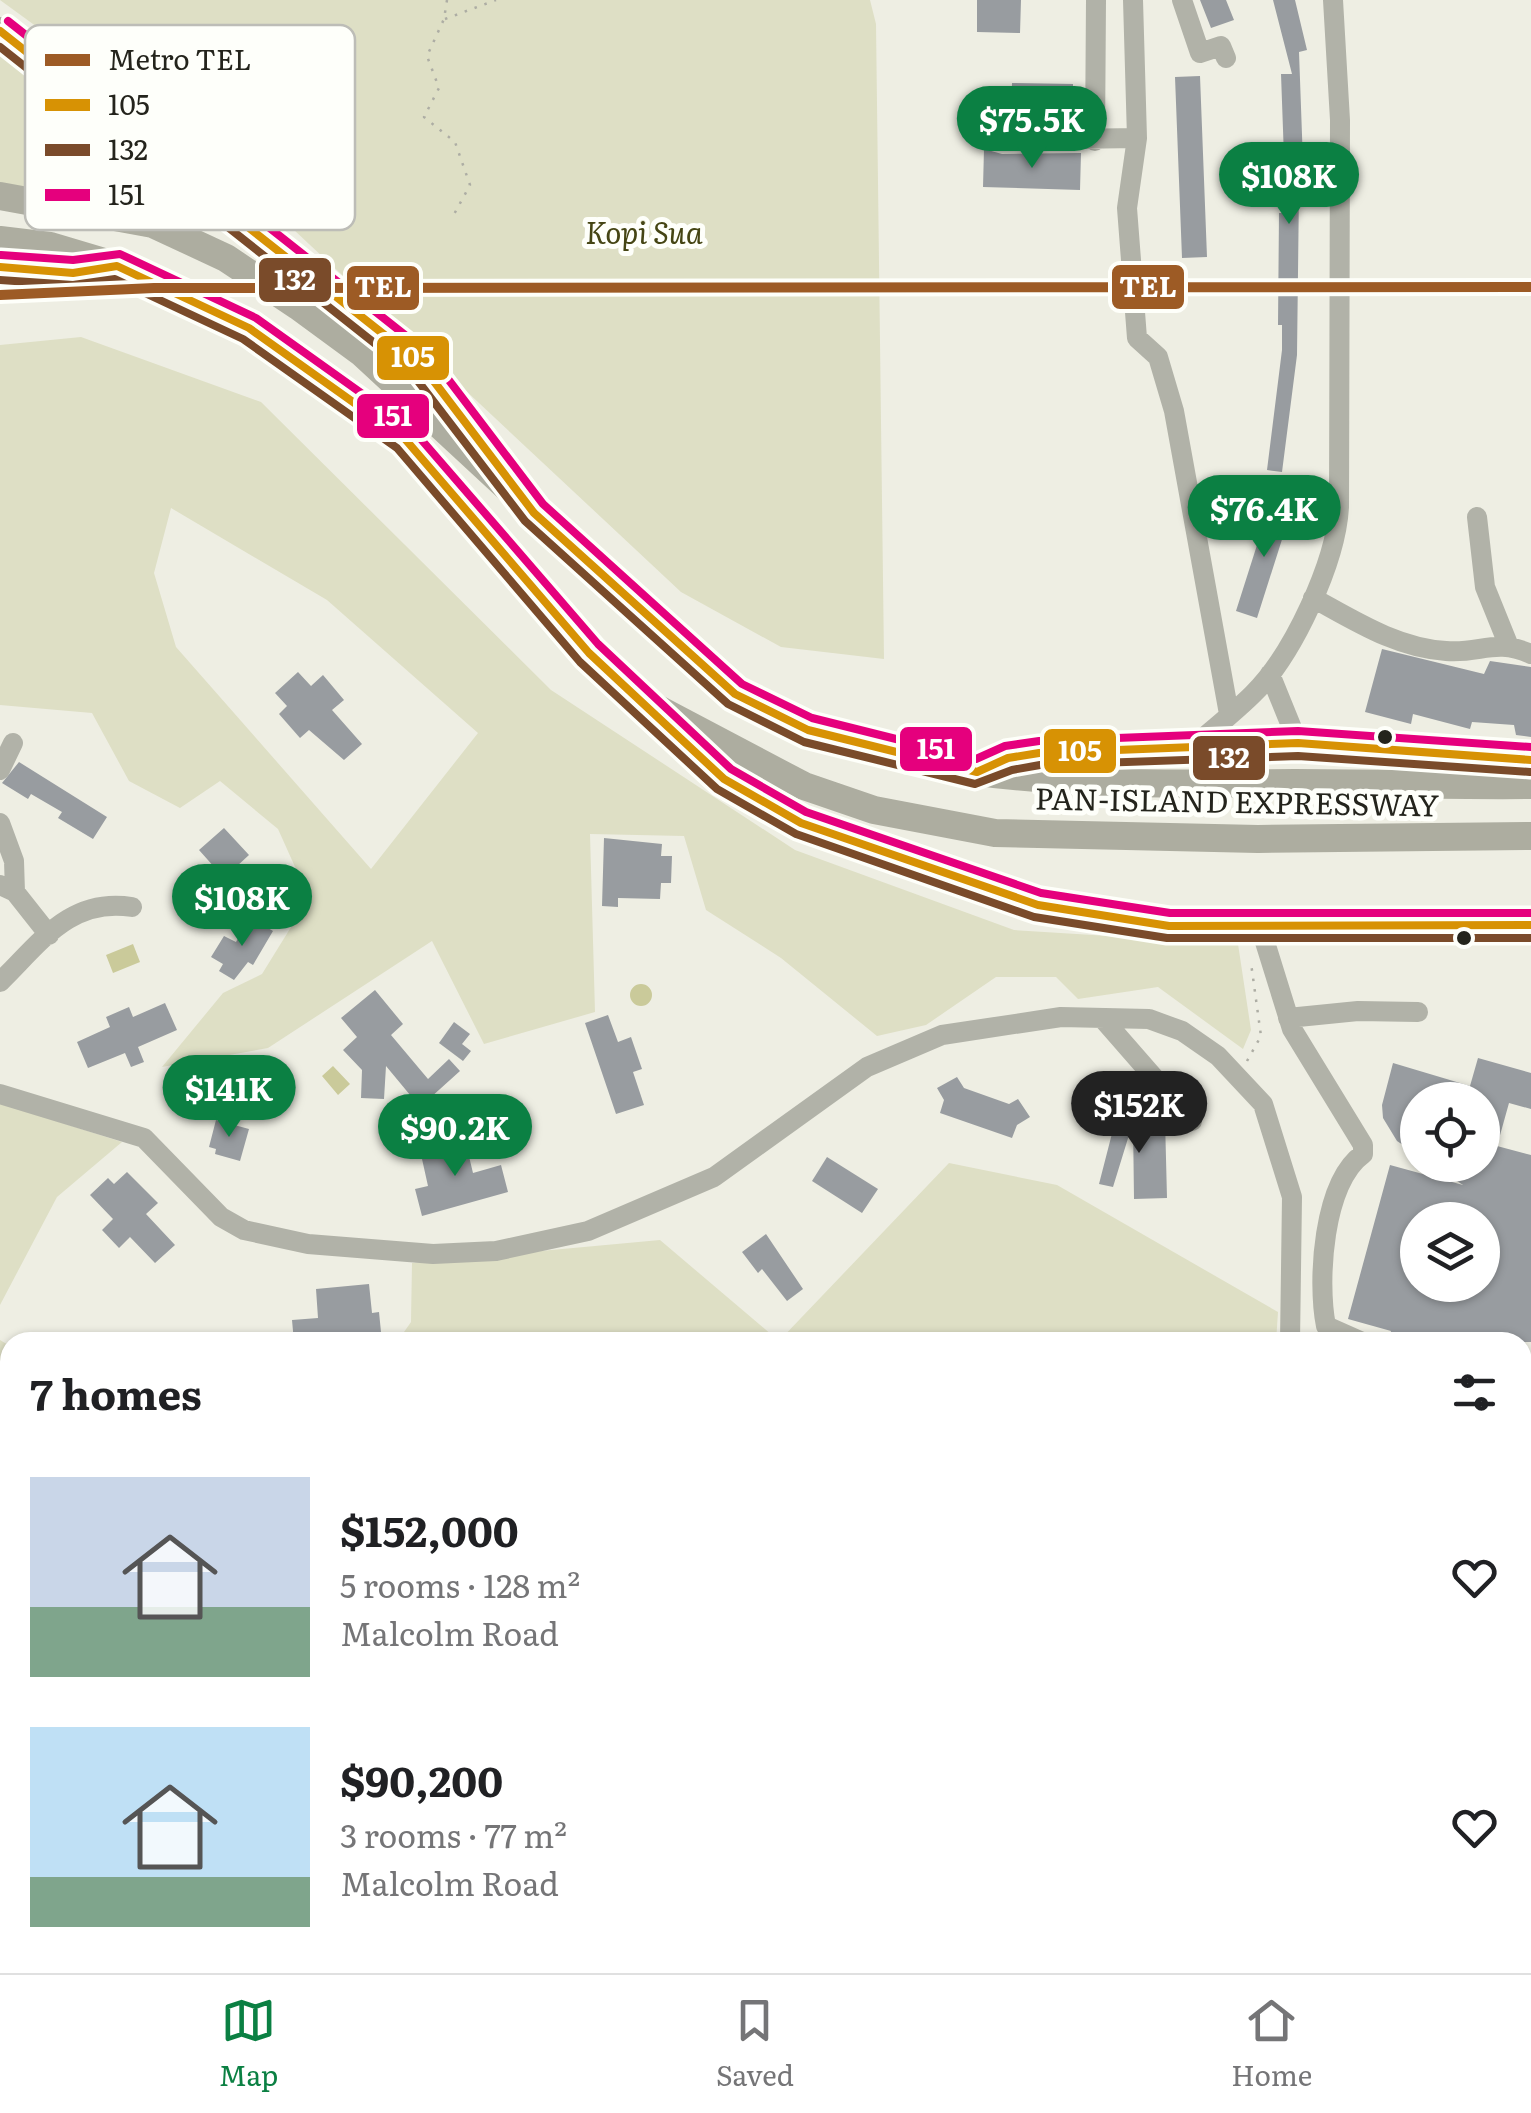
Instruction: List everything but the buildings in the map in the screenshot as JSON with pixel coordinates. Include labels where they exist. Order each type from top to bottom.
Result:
[{"type":"highway","points":[[0,30],[25,50]]},
{"type":"highway","name":"PAN-ISLAND EXPRESSWAY","points":[[0,196],[25,201]]},
{"type":"highway","name":"PAN-ISLAND EXPRESSWAY","points":[[165,230],[226,258],[362,354],[735,694],[808,730],[976,772],[1091,784],[1531,785]]},
{"type":"highway","points":[[251,230],[420,364],[534,513]]},
{"type":"highway","name":"PAN-ISLAND EXPRESSWAY","points":[[0,240],[50,246],[118,266],[249,328],[405,439],[589,653],[638,699],[804,786],[874,810],[941,826],[994,833],[1258,839],[1531,836]]},
{"type":"highway","points":[[976,772],[1026,754],[1298,743],[1531,760]]},
{"type":"main road","points":[[0,267],[73,273],[118,266]]},
{"type":"main road","points":[[638,699],[724,779],[801,823],[898,860],[1038,905],[1169,926],[1261,930],[1531,925]]},
{"type":"street","points":[[1095,141],[1096,0]]},
{"type":"street","points":[[1134,0],[1137,138],[1127,208],[1137,338],[1158,357],[1174,411],[1229,714]]},
{"type":"street","points":[[1182,0],[1200,53],[1221,46],[1226,58]]},
{"type":"street","points":[[1195,746],[1270,674],[1313,598],[1332,550],[1339,507],[1340,120],[1333,0]]},
{"type":"street","points":[[1002,140],[1137,138]]},
{"type":"street","points":[[1477,516],[1485,588],[1508,644]]},
{"type":"street","points":[[1313,598],[1398,643],[1448,652],[1508,644],[1531,654]]},
{"type":"street","points":[[1270,674],[1298,743]]},
{"type":"street","points":[[0,770],[13,743]]},
{"type":"street","points":[[0,823],[14,860],[7,888],[48,935]]},
{"type":"street","points":[[0,982],[48,935],[90,906],[132,907]]},
{"type":"street","points":[[1261,930],[1288,1018],[1331,1097],[1364,1144],[1363,1154],[1344,1171],[1334,1199],[1323,1268],[1326,1326],[1340,1332]]},
{"type":"street","points":[[1288,1018],[1358,1011],[1418,1012]]},
{"type":"street","points":[[1102,1018],[1192,1121]]},
{"type":"street","points":[[0,1094],[144,1138],[221,1216],[244,1230],[308,1244],[433,1254],[496,1251],[588,1231],[714,1177],[866,1067],[942,1035],[1006,1022],[1149,1019],[1182,1031],[1239,1076],[1263,1104],[1292,1197],[1290,1332]]},
{"type":"path","points":[[446,0],[444,19],[427,56],[440,88],[424,117],[456,142],[470,185],[452,218]]},
{"type":"path","points":[[444,19],[496,0]]},
{"type":"path","points":[[1239,1076],[1261,1036],[1247,934],[1261,930]]},
{"type":"green space","name":"Kopi Sua","points":[[0,0],[870,0],[876,24],[884,659],[781,647],[681,592],[294,230],[355,230],[355,25],[34,25]]},
{"type":"green space","points":[[0,50],[25,70],[25,190],[0,186]]},
{"type":"green space","points":[[81,337],[261,402],[551,690],[795,850],[1014,930],[1238,944],[1251,1030],[1243,1049],[1158,987],[1078,999],[1056,977],[996,977],[926,1025],[877,1036],[781,958],[706,910],[684,836],[590,834],[595,1012],[484,1044],[432,941],[268,1048],[162,1067],[223,993],[262,974],[309,898],[278,829],[220,781],[180,808],[129,781],[92,713],[0,705],[0,345]],"holes":[[[171,508],[327,600],[478,733],[371,869],[176,647],[154,573]]]},
{"type":"green space","points":[[0,1103],[122,1142],[57,1197],[0,1305]]},
{"type":"green space","points":[[949,1163],[1057,1185],[1278,1312],[1277,1332],[788,1332]]},
{"type":"green space","points":[[660,1240],[768,1332],[404,1332],[411,1322],[412,1263]]},
{"type":"shaded area","points":[[133,944],[140,962],[113,973],[106,955]]},
{"type":"shaded area","points":[[641,984],[649,987],[649,1003],[641,1006],[633,1003],[630,995],[633,987]]},
{"type":"shaded area","points":[[333,1066],[350,1084],[338,1095],[322,1076]]},
{"type":"metro line","name":"TEL","points":[[0,295],[154,288],[1531,287]]},
{"type":"transit line","name":"151","points":[[8,21],[25,34]]},
{"type":"transit line","name":"105","points":[[0,31],[25,51]]},
{"type":"transit line","name":"132","points":[[0,47],[25,67]]},
{"type":"transit line","name":"132","points":[[231,230],[411,372],[525,521],[728,704],[804,742],[975,784],[1012,770],[1040,765],[1298,756],[1530,772]]},
{"type":"transit line","name":"105","points":[[252,230],[420,363],[534,513],[735,694],[808,730],[977,772],[1008,758],[1039,753],[1298,743],[1531,760]]},
{"type":"transit line","name":"151","points":[[272,230],[429,354],[543,504],[742,684],[812,718],[976,759],[1005,746],[1039,741],[1298,731],[1531,747]]},
{"type":"transit line","name":"151","points":[[1,255],[73,260],[120,254],[256,318],[413,430],[598,644],[731,769],[806,812],[1041,893],[1170,913],[1531,913]]},
{"type":"transit line","name":"105","points":[[0,267],[73,273],[117,266],[249,328],[405,439],[589,653],[724,779],[801,823],[1038,905],[1169,926],[1531,925]]},
{"type":"transit line","name":"132","points":[[0,280],[73,285],[115,279],[243,339],[397,448],[580,662],[717,789],[796,834],[1034,917],[1167,938],[1531,938]]}]
